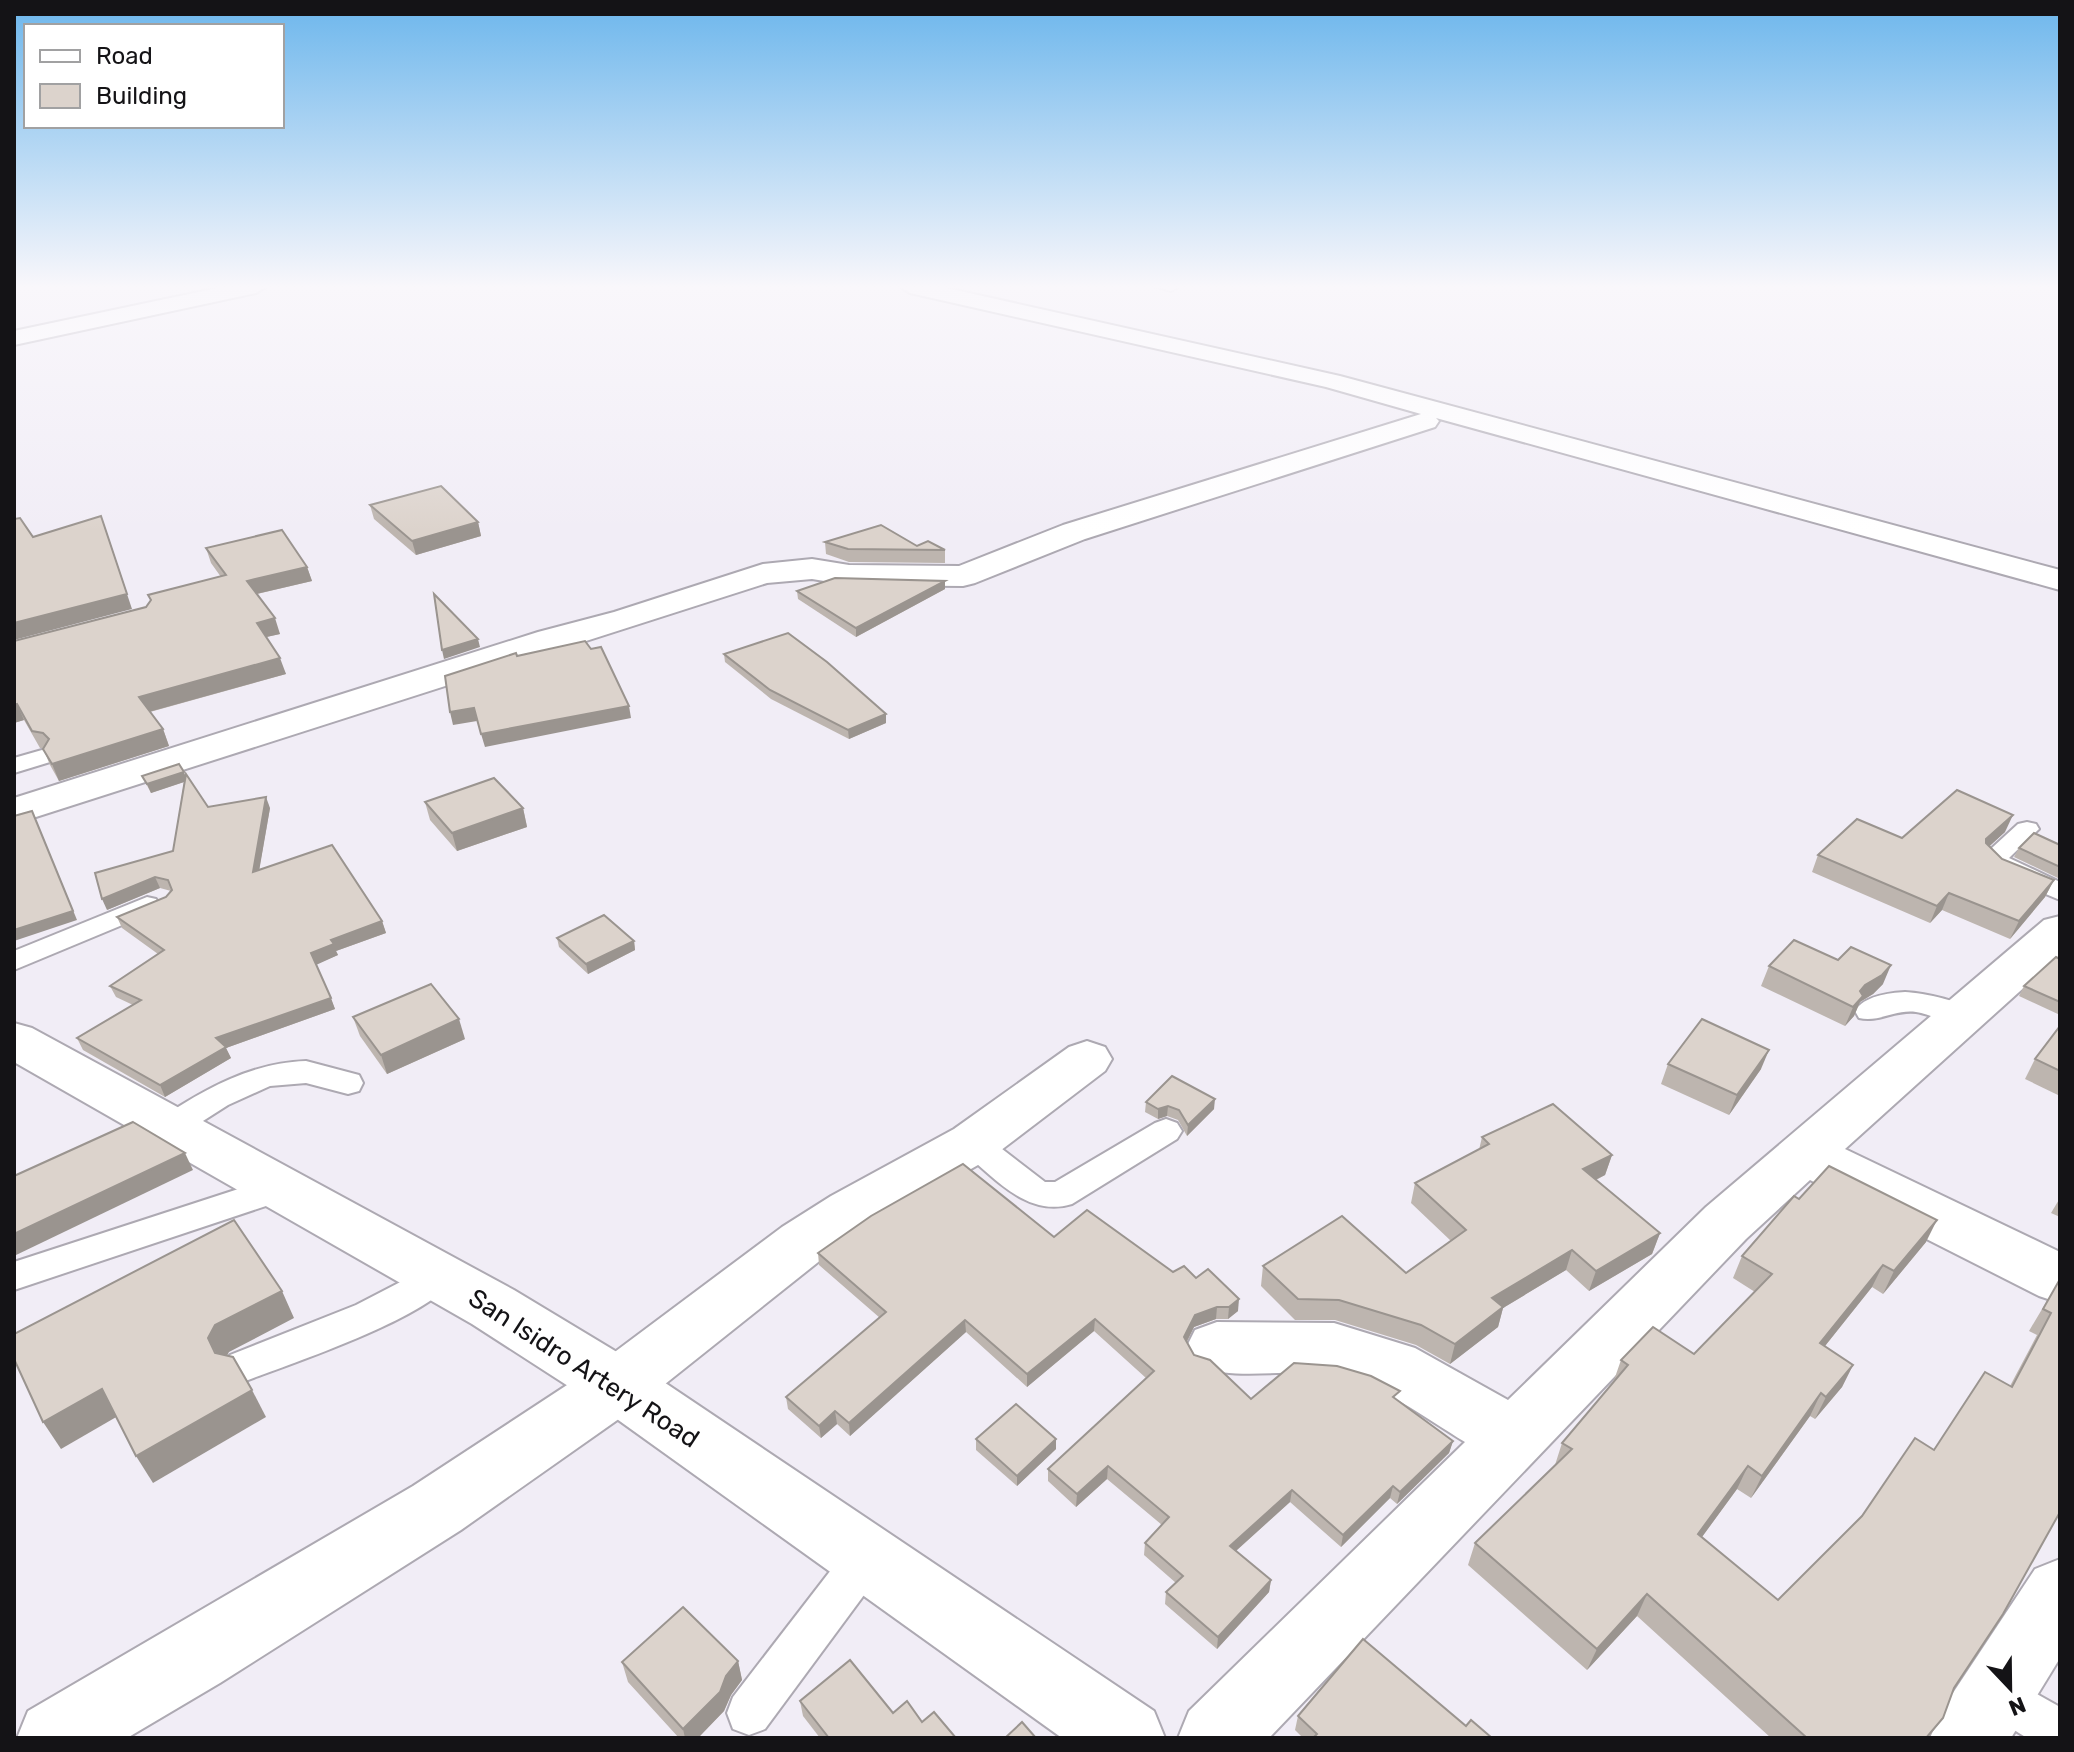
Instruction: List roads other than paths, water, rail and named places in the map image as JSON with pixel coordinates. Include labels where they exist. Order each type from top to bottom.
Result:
[{"type":"street","points":[[1272,368],[1331,381],[2060,580]]},
{"type":"street","points":[[14,812],[550,639],[626,619],[763,574],[812,569],[849,575],[963,576],[1074,532],[1425,421]]},
{"type":"street","points":[[1216,1738],[1726,1223],[2060,930]]},
{"type":"street","name":"San Isidro Artery Road","points":[[17,1045],[439,1276],[618,1385],[1127,1738]]},
{"type":"street","points":[[55,1738],[437,1508],[618,1385],[802,1243],[851,1211],[973,1143],[1087,1059]]},
{"type":"street","points":[[1805,1153],[2060,1279]]},
{"type":"street","points":[[1217,1348],[1334,1349],[1393,1367],[1514,1437]]},
{"type":"street","points":[[1983,1716],[2060,1593]]},
{"type":"lane","points":[[14,766],[42,757]]},
{"type":"lane","points":[[2027,829],[1994,858],[2004,868],[2060,892]]},
{"type":"lane","points":[[14,961],[161,899]]},
{"type":"lane","points":[[1869,1011],[1886,1002],[1912,1000],[1962,1016]]},
{"type":"lane","points":[[170,1127],[214,1097],[268,1076],[307,1072],[348,1083]]},
{"type":"lane","points":[[973,1143],[1038,1194],[1060,1195],[1166,1131]]},
{"type":"lane","points":[[14,1276],[281,1188]]},
{"type":"lane","points":[[243,1366],[355,1324],[403,1301],[439,1276]]},
{"type":"lane","points":[[749,1713],[866,1558]]},
{"type":"lane","points":[[1983,1716],[2060,1733]]}]
